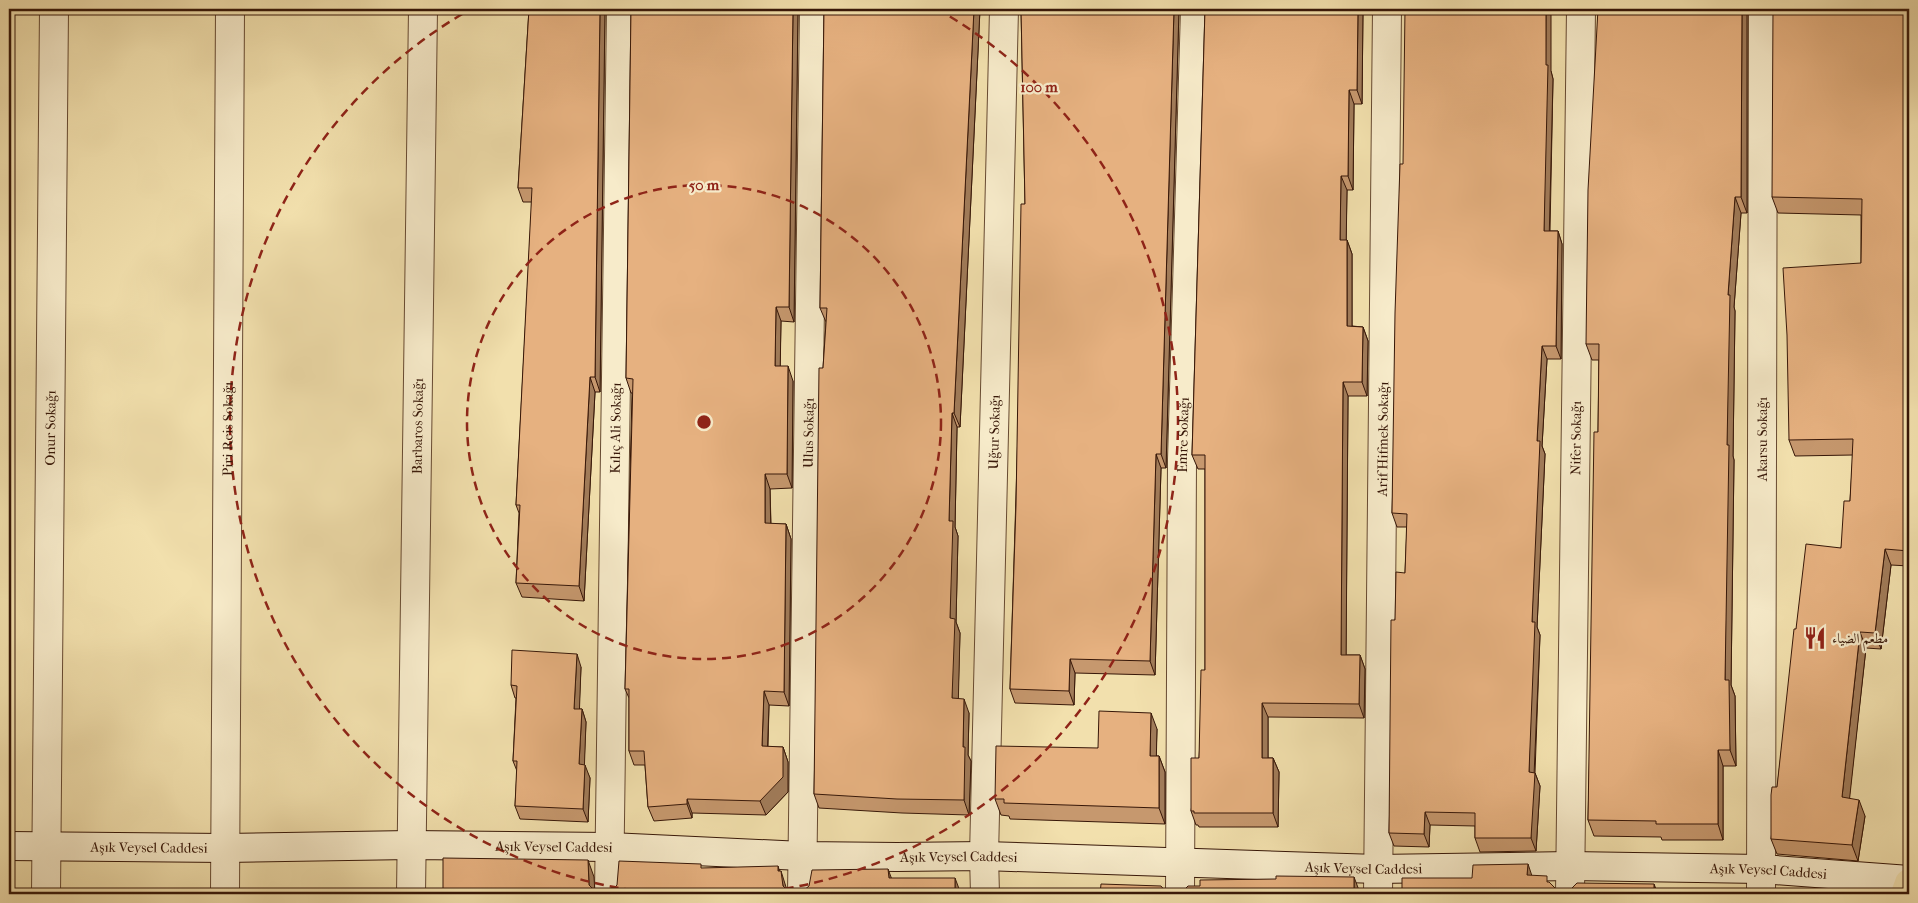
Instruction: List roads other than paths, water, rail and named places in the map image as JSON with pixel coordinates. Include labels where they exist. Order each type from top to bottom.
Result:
[{"type":"main road","points":[[1905,894],[1909,881]]},
{"type":"street","name":"Onur Sokağı","points":[[46,894],[54,9]]},
{"type":"street","name":"Piri Reis Sokağı","points":[[226,894],[230,9]]},
{"type":"street","name":"Barbaros Sokağı","points":[[411,894],[410,845],[423,9]]},
{"type":"street","name":"Kılıç Ali Sokağı","points":[[610,894],[621,9]]},
{"type":"street","name":"Ulus Sokağı","points":[[802,894],[814,9]]},
{"type":"street","name":"Uğur Sokağı","points":[[985,894],[984,856],[1004,9]]},
{"type":"street","name":"Emre Sokağı","points":[[1180,894],[1182,460],[1196,9]]},
{"type":"street","name":"Arif Hifmek Sokağı","points":[[1377,881],[1386,9]]},
{"type":"street","name":"Nifer Sokağı","points":[[1570,894],[1580,9]]},
{"type":"street","name":"Akarsu Sokağı","points":[[1761,881],[1763,9]]},
{"type":"street","name":"Aşık Veysel Caddesi","points":[[9,846],[225,848],[410,845],[610,847],[802,856],[984,856],[1179,862],[1377,881],[1570,866],[1761,881],[1909,881]]},
{"type":"place","name":"مطعم الضياء","points":[[1815,638]]}]
